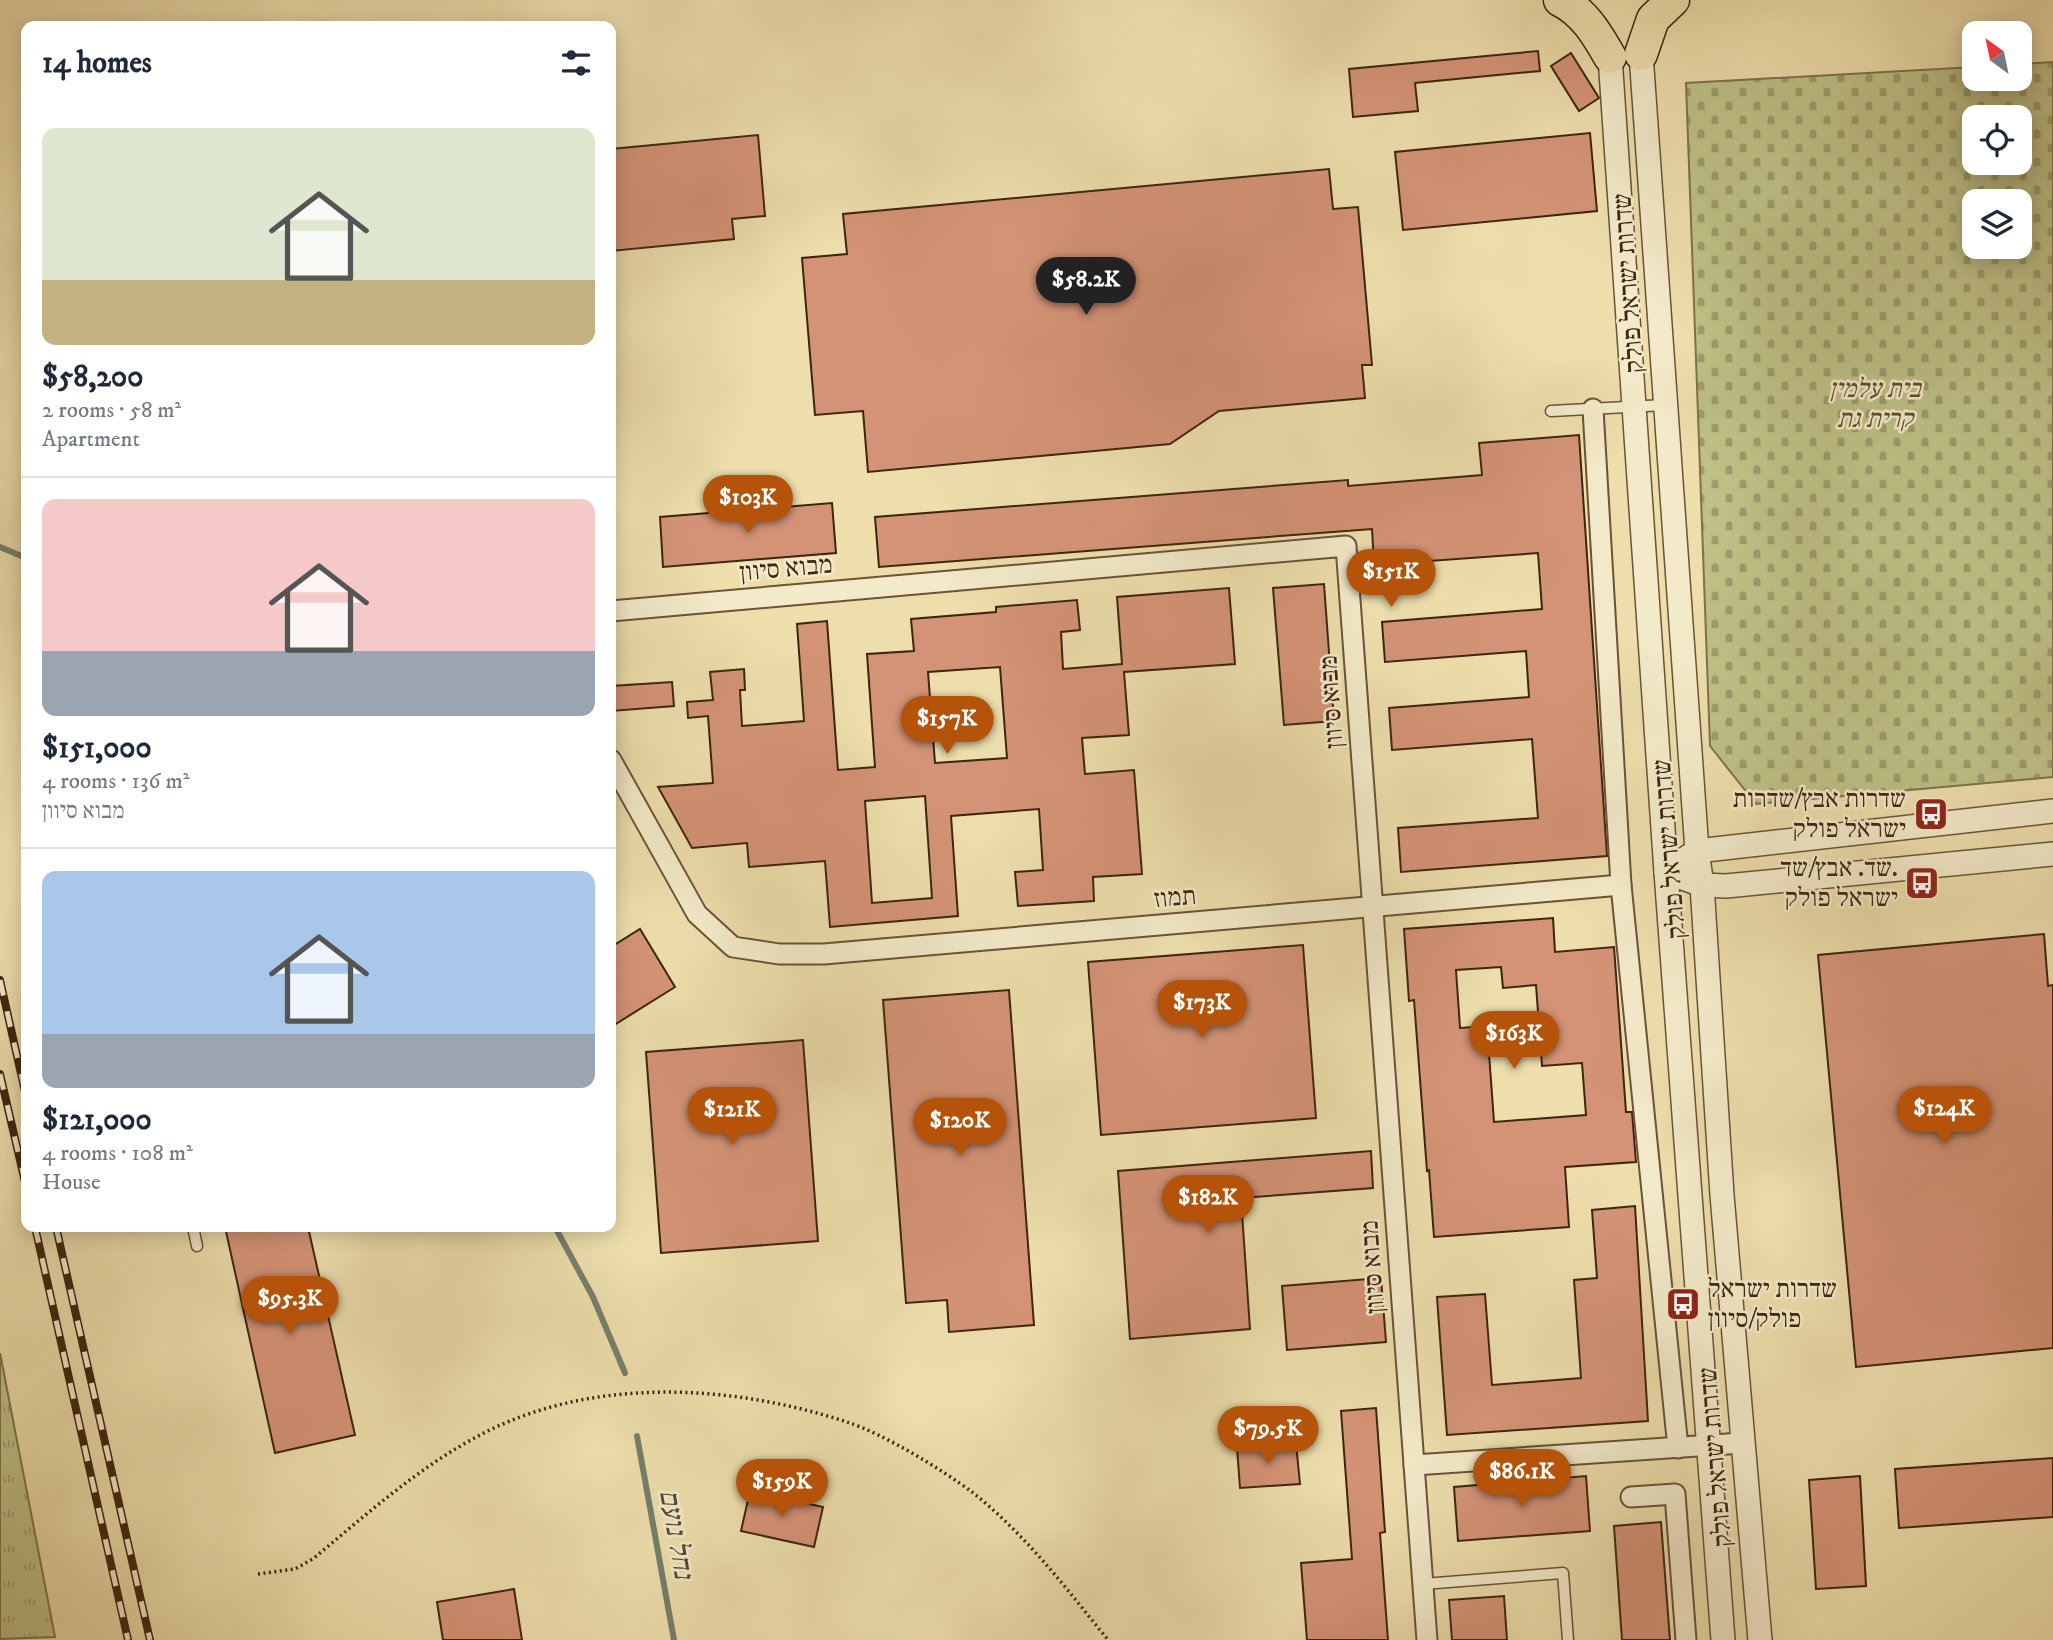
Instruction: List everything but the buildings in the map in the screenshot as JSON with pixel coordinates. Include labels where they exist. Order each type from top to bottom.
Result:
[{"type":"highway","points":[[1560,0],[1581,14],[1610,57]]},
{"type":"highway","points":[[1641,54],[1653,19],[1673,0]]},
{"type":"street","name":"שדרות ישראל פולק","points":[[1641,54],[1679,618],[1702,885],[1742,1443],[1760,1640]]},
{"type":"street","name":"שדרות ישראל פולק","points":[[1610,57],[1666,872],[1723,1640]]},
{"type":"street","points":[[1593,409],[1622,885],[1678,1448]]},
{"type":"street","name":"מבוא סיוון","points":[[616,611],[1346,546],[1427,1640]]},
{"type":"street","name":"תמוז","points":[[616,769],[697,914],[733,947],[779,954],[824,954],[1622,885]]},
{"type":"street","points":[[1666,872],[1697,851],[2053,811]]},
{"type":"street","points":[[1695,819],[1703,836],[1723,848]]},
{"type":"street","points":[[1666,872],[1702,885],[1726,886],[2053,854]]},
{"type":"street","points":[[1414,1465],[1742,1443]]},
{"type":"street","points":[[1631,1497],[1675,1494],[1686,1640]]},
{"type":"lane","points":[[1550,411],[1665,405]]},
{"type":"lane","points":[[194,1232],[197,1246]]},
{"type":"lane","points":[[1423,1584],[1563,1573],[1568,1640]]},
{"type":"path","points":[[258,1574],[295,1569],[314,1558],[432,1464],[482,1434],[538,1411],[607,1395],[689,1392],[743,1398],[849,1423],[928,1463],[972,1492],[1045,1561],[1108,1640]]},
{"type":"green space","name":"בית עלמין קרית גת","points":[[2053,62],[2053,777],[1756,804],[1710,746],[1686,83],[1962,68],[1962,91],[2032,91],[2032,63]]},
{"type":"green space","points":[[0,1353],[55,1637],[0,1639]]},
{"type":"waterway","name":"נחל נועם","points":[[0,547],[21,556]]},
{"type":"waterway","name":"נחל נועם","points":[[558,1232],[593,1297],[625,1373]]},
{"type":"waterway","name":"נחל נועם","points":[[637,1436],[674,1640]]},
{"type":"railway","points":[[0,980],[21,1074]]},
{"type":"railway","points":[[0,1074],[21,1164]]},
{"type":"railway","points":[[36,1232],[128,1640]]},
{"type":"railway","points":[[57,1232],[150,1640]]},
{"type":"place","name":"שדרות אבץ/שדרות ישראל פולק","points":[[1931,814]]},
{"type":"place","name":"שד. אבץ/שד. ישראל פולק","points":[[1922,883]]},
{"type":"place","name":"שדרות ישראל פולק/סיוון","points":[[1683,1304]]}]
